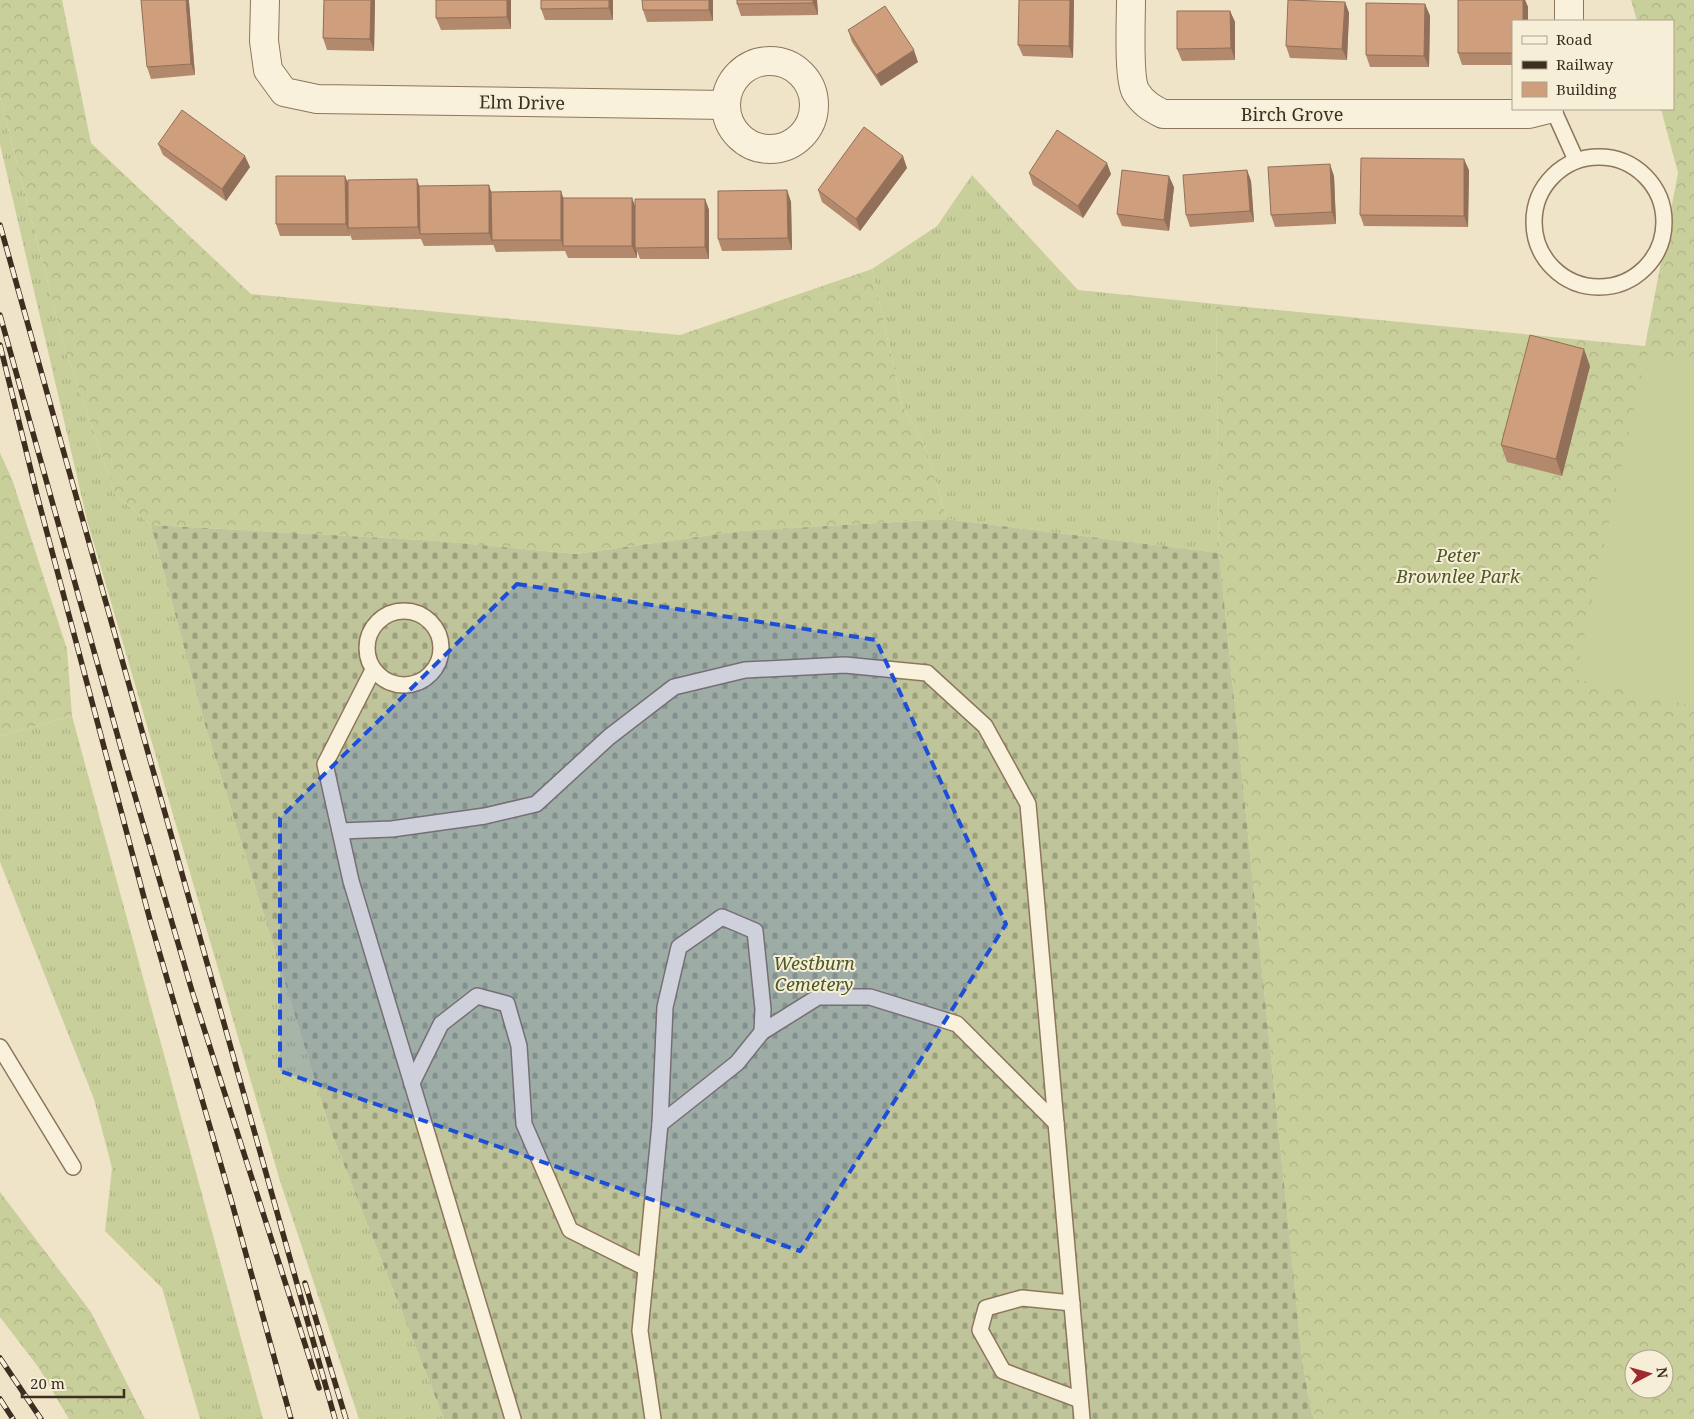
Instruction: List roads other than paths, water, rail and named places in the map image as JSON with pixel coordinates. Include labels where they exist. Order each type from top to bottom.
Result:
[{"type":"street","name":"Elm Drive","points":[[265,0],[264,41],[268,70],[284,92],[318,99],[726,105]]},
{"type":"street","name":"Birch Grove","points":[[1131,0],[1131,66],[1135,91],[1147,106],[1162,114],[1529,114],[1547,110]]},
{"type":"street","points":[[1569,0],[1569,20]]},
{"type":"lane","points":[[1551,110],[1576,160]]},
{"type":"lane","points":[[1604,156],[1630,164],[1651,182],[1663,207],[1664,234],[1653,260],[1633,279],[1607,288],[1580,286],[1556,272],[1539,250],[1532,224],[1537,196],[1553,174],[1576,160],[1604,156]]},
{"type":"lane","points":[[373,670],[387,681],[408,686],[424,680],[439,664],[442,644],[435,626],[418,613],[400,611],[381,619],[370,633],[368,643],[367,652],[373,670],[325,764],[351,881],[513,1419]]},
{"type":"lane","points":[[340,831],[392,829],[448,822],[486,816],[536,804],[609,737],[674,687],[745,670],[845,665],[927,673],[985,726],[1028,804],[1082,1419]]},
{"type":"lane","points":[[653,1419],[640,1331],[660,1124],[665,1007],[679,947],[722,917],[755,931],[763,1009],[762,1032]]},
{"type":"lane","points":[[412,1083],[441,1024],[478,996],[508,1004],[519,1046],[524,1124],[570,1230],[646,1268]]},
{"type":"lane","points":[[660,1124],[737,1063],[762,1032],[818,997],[870,998],[957,1024],[1056,1123]]},
{"type":"lane","points":[[0,1047],[74,1167]]},
{"type":"lane","points":[[1072,1303],[1022,1298],[986,1308],[980,1330],[1003,1371],[1080,1400]]},
{"type":"railway","points":[[0,225],[335,1419]]},
{"type":"railway","points":[[0,315],[123,755],[192,991],[319,1388]]},
{"type":"railway","points":[[0,345],[37,495],[150,920],[232,1203],[291,1419]]},
{"type":"railway","points":[[305,1283],[346,1419]]},
{"type":"railway","points":[[0,1358],[41,1419]]},
{"type":"railway","points":[[0,1399],[13,1419]]},
{"type":"park label","name":"Peter Brownlee Park","points":[[1458,565]]},
{"type":"park label","name":"Westburn Cemetery","points":[[814,973]]}]
